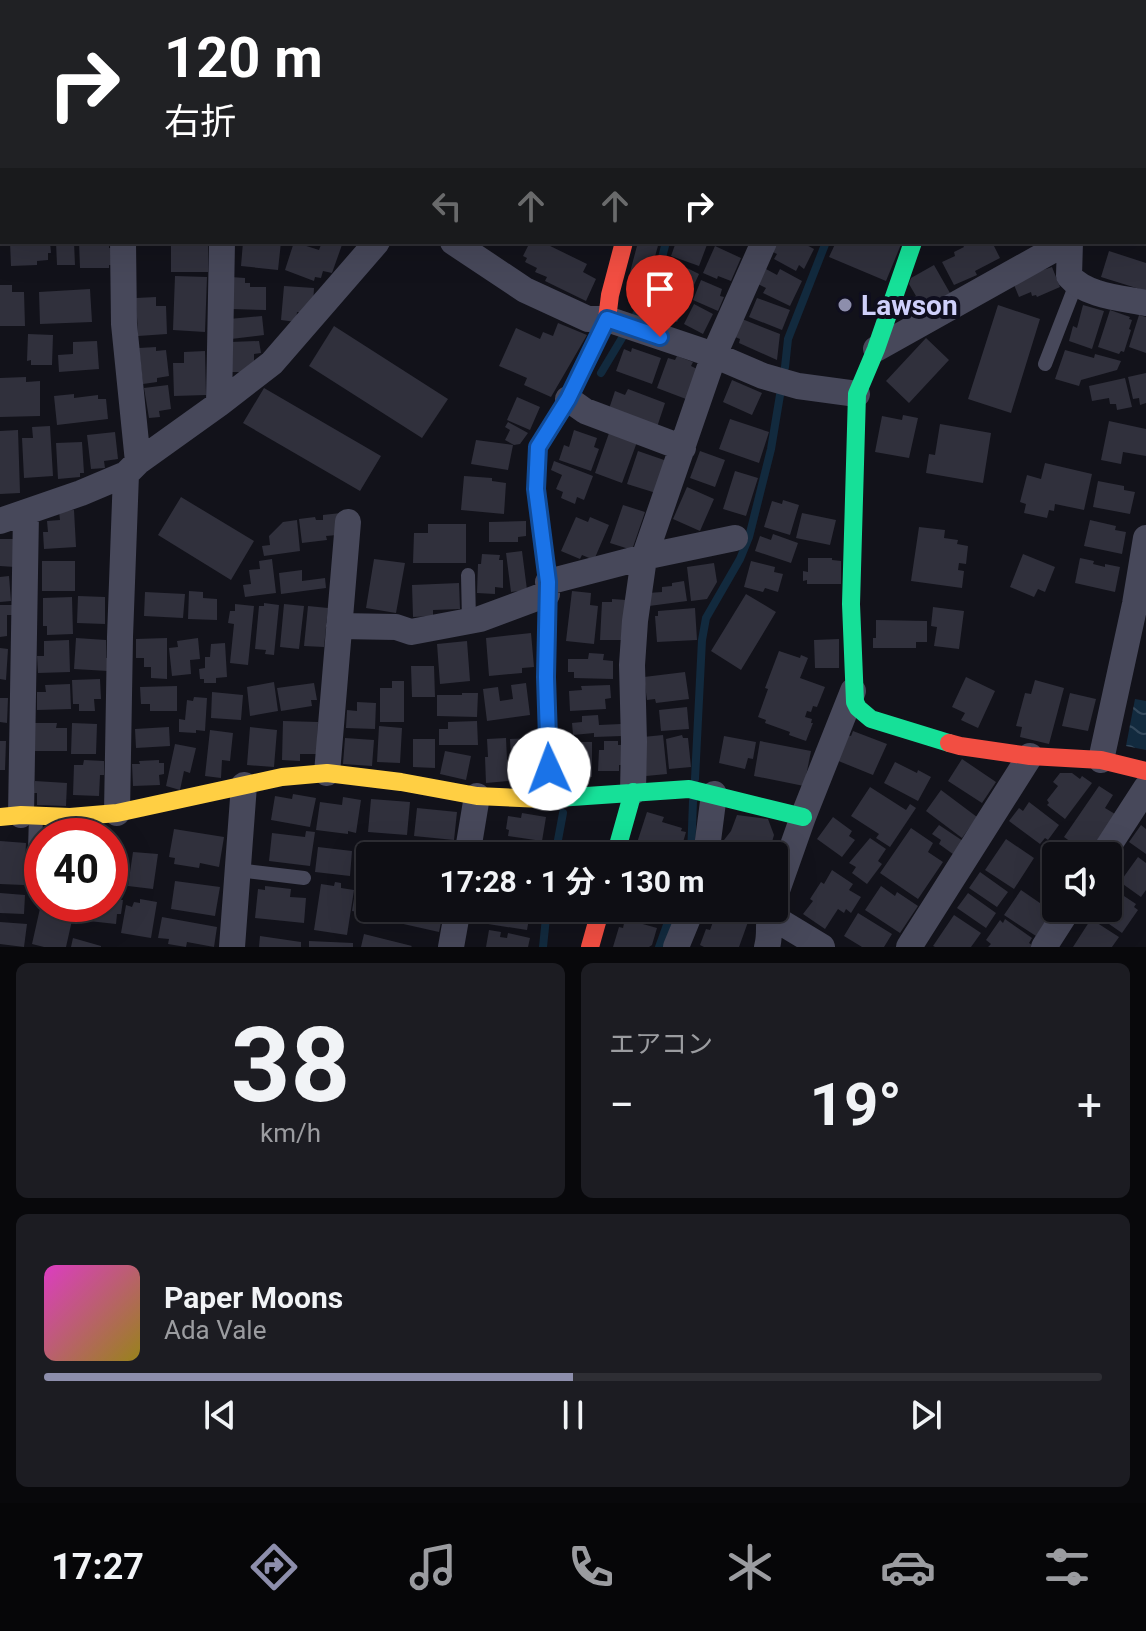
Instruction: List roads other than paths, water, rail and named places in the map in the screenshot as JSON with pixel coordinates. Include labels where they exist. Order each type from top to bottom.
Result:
[{"type":"street","points":[[117,813],[120,637],[132,468],[123,244]]},
{"type":"street","points":[[219,404],[222,244]]},
{"type":"street","points":[[0,521],[81,493],[132,468],[219,404],[272,363],[375,244]]},
{"type":"street","points":[[456,244],[525,290],[588,319],[607,319],[798,386],[857,394]]},
{"type":"street","points":[[550,799],[546,677],[548,588],[536,489],[538,447],[576,405],[607,319],[623,244]]},
{"type":"street","points":[[619,842],[633,792],[632,665],[644,557],[714,355],[763,244]]},
{"type":"street","points":[[912,244],[857,394],[851,604],[853,691],[858,708],[871,719],[960,746],[1030,756],[1101,760],[1146,771]]},
{"type":"street","points":[[876,349],[1064,244]]},
{"type":"street","points":[[1068,244],[1069,276],[1076,284],[1091,291],[1146,303]]},
{"type":"street","points":[[576,405],[683,448]]},
{"type":"street","points":[[26,513],[19,816],[70,817],[117,813],[282,777],[327,773],[477,796],[550,799],[633,792],[702,792],[803,817]]},
{"type":"street","points":[[327,773],[348,522]]},
{"type":"street","points":[[339,626],[396,627],[411,632],[480,619],[548,588],[644,557],[735,538]]},
{"type":"street","points":[[1101,760],[1140,605],[1146,538]]},
{"type":"street","points":[[788,859],[853,691]]},
{"type":"street","points":[[909,947],[1030,756]]},
{"type":"street","points":[[232,947],[244,785]]},
{"type":"street","points":[[1111,842],[1146,788]]},
{"type":"street","points":[[702,792],[705,842]]},
{"type":"street","points":[[469,842],[477,796]]},
{"type":"street","points":[[788,920],[822,947]]},
{"type":"street","points":[[451,947],[455,922]]},
{"type":"street","points":[[590,947],[597,922]]},
{"type":"street","points":[[676,947],[686,922]]},
{"type":"street","points":[[767,947],[771,922]]},
{"type":"street","points":[[1044,947],[1060,922]]},
{"type":"lane","points":[[1045,364],[1076,284]]},
{"type":"lane","points":[[468,575],[469,621]]},
{"type":"lane","points":[[19,816],[24,839]]},
{"type":"lane","points":[[238,870],[304,878]]},
{"type":"water","points":[[1135,699],[1146,701],[1146,750],[1126,746]]},
{"type":"waterway","points":[[601,373],[649,293],[665,244]]},
{"type":"waterway","points":[[785,367],[788,339],[825,244]]},
{"type":"waterway","points":[[695,779],[702,640],[706,618],[749,537],[771,449],[780,395]]},
{"type":"waterway","points":[[692,842],[693,801]]},
{"type":"waterway","points":[[558,842],[563,813]]},
{"type":"waterway","points":[[543,947],[546,922]]},
{"type":"waterway","points":[[659,947],[668,922]]},
{"type":"place","name":"Lawson","points":[[845,305]]}]
